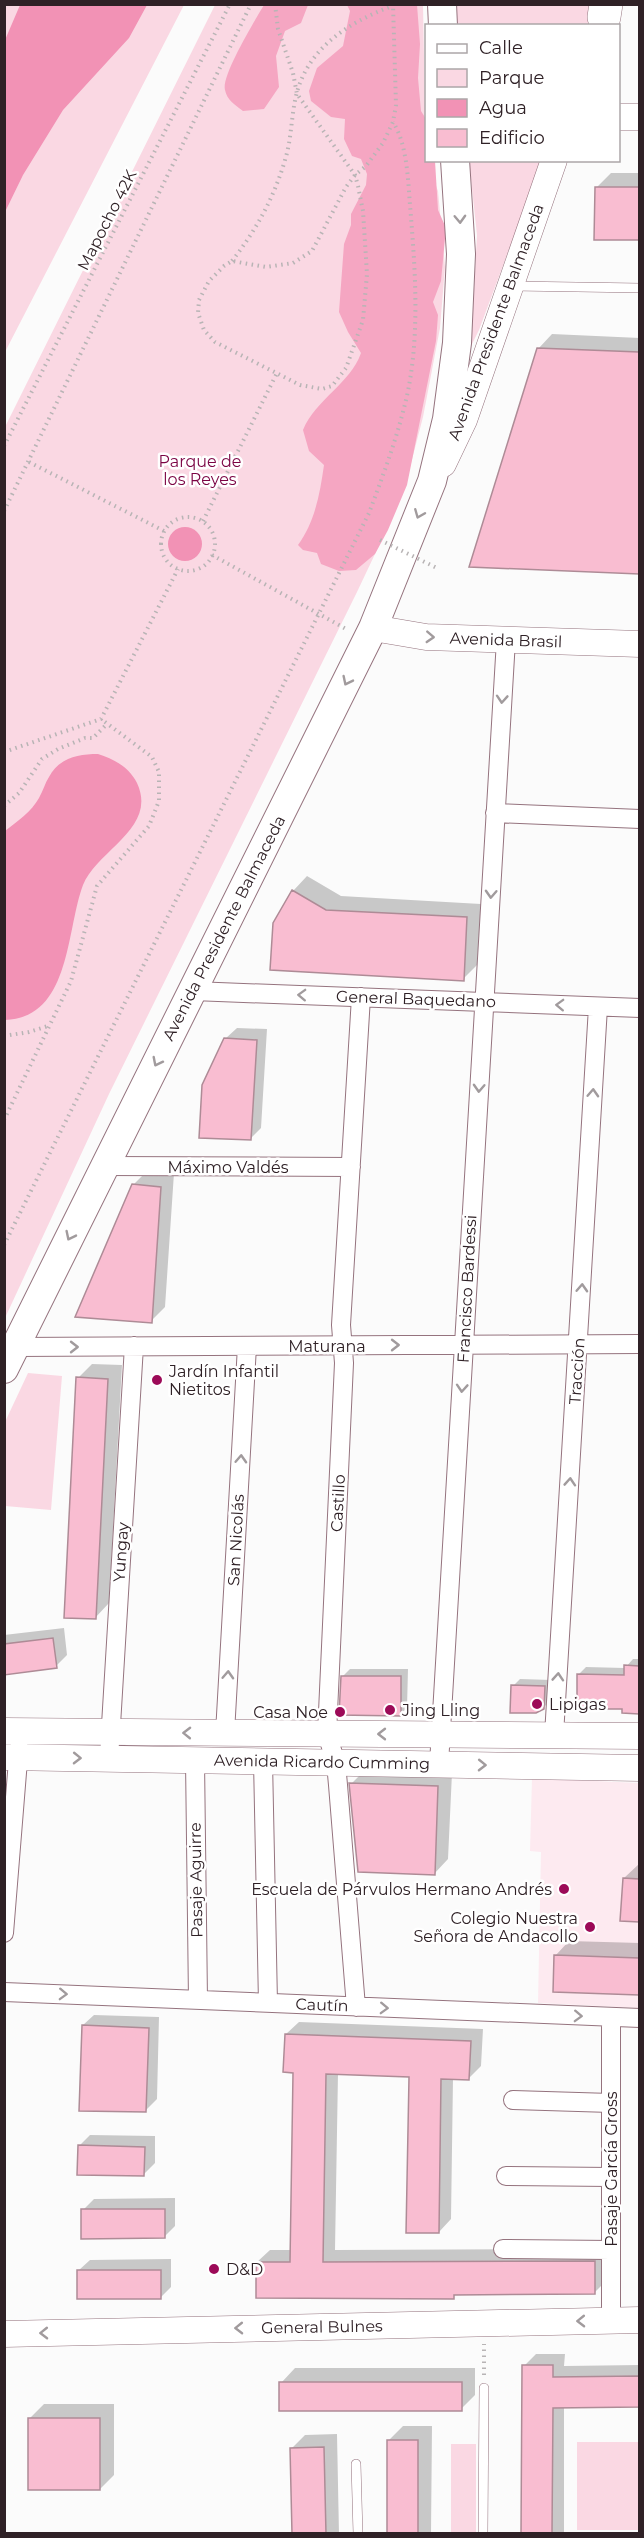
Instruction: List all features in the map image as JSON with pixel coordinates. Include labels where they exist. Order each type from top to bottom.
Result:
[{"type":"main road","points":[[442,4],[443,24]]},
{"type":"main road","points":[[620,117],[639,117]]},
{"type":"main road","name":"Avenida Presidente Balmaceda","points":[[432,481],[447,419],[457,343],[461,254],[455,162]]},
{"type":"main road","name":"Avenida Presidente Balmaceda","points":[[10,1358],[370,634],[432,481],[464,420],[553,162]]},
{"type":"main road","name":"Avenida Brasil","points":[[370,634],[639,644]]},
{"type":"main road","name":"Avenida Ricardo Cumming","points":[[13,1731],[639,1736]]},
{"type":"main road","name":"Avenida Ricardo Cumming","points":[[11,1757],[639,1768]]},
{"type":"main road","name":"General Bulnes","points":[[4,2334],[639,2320]]},
{"type":"street","name":"Francisco Bardessi","points":[[439,1764],[506,640]]},
{"type":"street","points":[[495,813],[639,819]]},
{"type":"street","name":"General Baquedano","points":[[193,991],[639,1008]]},
{"type":"street","name":"Castillo","points":[[356,2007],[336,1763],[327,1734],[344,1346],[341,1325],[362,997]]},
{"type":"street","name":"Tracción","points":[[554,1735],[598,1007]]},
{"type":"street","name":"Máximo Valdés","points":[[105,1166],[351,1167]]},
{"type":"street","name":"Maturana","points":[[10,1358],[134,1347],[639,1344]]},
{"type":"street","name":"San Nicolás","points":[[225,1733],[248,1346]]},
{"type":"street","name":"Yungay","points":[[109,1758],[134,1347]]},
{"type":"street","points":[[4,1934],[13,1731]]},
{"type":"street","name":"Pasaje Aguirre","points":[[195,1760],[198,2000]]},
{"type":"street","points":[[263,1761],[268,2003]]},
{"type":"street","name":"Cautín","points":[[4,1992],[639,2018]]},
{"type":"street","name":"Pasaje García Gross","points":[[611,2017],[611,2320]]},
{"type":"street","points":[[513,2100],[611,2103]]},
{"type":"street","points":[[506,2176],[611,2177]]},
{"type":"street","points":[[503,2249],[611,2250]]},
{"type":"lane","points":[[511,286],[639,288]]},
{"type":"lane","points":[[483,2534],[484,2388]]},
{"type":"lane","points":[[356,2464],[358,2534]]},
{"type":"path","name":"Mapocho 42K","points":[[4,446],[230,4]]},
{"type":"path","points":[[4,511],[250,4]]},
{"type":"path","points":[[232,261],[266,267],[293,263],[303,258],[312,251],[319,240],[346,187],[355,175],[377,153],[393,122],[397,88],[393,5],[353,24],[331,40],[304,72],[297,94],[286,158],[273,194],[252,236],[232,261],[217,272],[203,289],[198,305],[200,322],[215,342],[300,385],[322,389],[332,386],[353,352],[363,320],[366,274],[363,211],[355,175],[297,94],[293,73],[278,29],[274,4]]},
{"type":"path","points":[[4,1245],[369,513],[387,465],[408,392],[414,318],[412,242],[406,173],[399,131],[393,122]]},
{"type":"path","points":[[202,521],[277,373]]},
{"type":"path","points":[[28,462],[164,531]]},
{"type":"path","points":[[194,517],[202,521],[208,526],[215,540],[212,555],[202,567],[186,571],[178,569],[166,560],[162,553],[160,546],[164,531],[177,519],[194,517]]},
{"type":"path","points":[[380,540],[439,569]]},
{"type":"path","points":[[212,555],[318,612],[370,634]]},
{"type":"path","points":[[4,752],[101,719],[178,569]]},
{"type":"path","points":[[4,1120],[48,1033],[48,1026],[71,981],[97,886],[149,826],[159,801],[159,772],[152,757],[101,719]]},
{"type":"path","points":[[4,806],[19,793],[42,759],[85,738],[93,738],[107,724]]},
{"type":"path","points":[[4,1036],[48,1026]]},
{"type":"shaded area","points":[[264,5],[308,5],[301,23],[285,31],[276,56],[279,87],[264,109],[243,111],[228,97],[225,83],[240,48]]},
{"type":"shaded area","points":[[347,5],[417,5],[420,44],[418,78],[421,111],[425,117],[425,162],[435,162],[438,210],[446,228],[441,281],[433,302],[438,315],[436,341],[407,485],[375,554],[356,570],[339,571],[321,564],[317,553],[303,550],[298,545],[313,517],[324,465],[309,451],[303,430],[316,409],[349,374],[361,353],[339,312],[344,244],[351,225],[351,214],[366,185],[367,174],[361,159],[352,156],[344,139],[345,119],[331,117],[311,101],[309,91],[317,68],[343,46],[350,11]]},
{"type":"shaded area","name":"Colegio Nuestra Señora de Andacollo","points":[[532,1778],[639,1783],[639,2008],[538,2003],[541,1852],[530,1851]]},
{"type":"green space","points":[[6,4],[184,5],[5,352],[5,6]]},
{"type":"green space","name":"Parque de los Reyes","points":[[215,5],[423,5],[425,162],[438,191],[445,267],[440,328],[423,417],[409,471],[393,516],[357,592],[109,1094],[5,1318],[5,427]]},
{"type":"green space","points":[[455,5],[595,5],[590,24],[456,24]]},
{"type":"green space","points":[[469,162],[542,162],[471,346],[477,235]]},
{"type":"green space","points":[[28,1373],[62,1376],[51,1510],[5,1506],[5,1422]]},
{"type":"green space","points":[[577,2442],[639,2442],[639,2530],[577,2530]]},
{"type":"green space","points":[[451,2444],[476,2444],[476,2533],[451,2533]]},
{"type":"water","points":[[20,5],[147,5],[129,38],[63,110],[23,175],[5,212],[5,40]]},
{"type":"water","points":[[185,527],[197,532],[202,544],[197,556],[185,561],[173,556],[168,544],[173,532]]},
{"type":"water","points":[[98,754],[120,764],[134,777],[141,799],[139,813],[133,826],[90,872],[83,885],[62,969],[54,988],[43,1004],[27,1015],[5,1020],[5,831],[32,808],[58,765],[76,756]]},
{"type":"building","points":[[595,187],[639,187],[639,240],[594,240]]},
{"type":"building","points":[[537,348],[639,352],[639,574],[469,567]]},
{"type":"building","points":[[292,890],[326,910],[467,917],[464,981],[270,970],[273,923]]},
{"type":"building","points":[[224,1038],[257,1040],[251,1140],[199,1138],[202,1085]]},
{"type":"building","points":[[132,1184],[161,1187],[152,1323],[75,1317]]},
{"type":"building","points":[[76,1377],[108,1379],[96,1619],[64,1618]]},
{"type":"building","points":[[53,1638],[57,1668],[4,1675],[4,1644]]},
{"type":"building","points":[[624,1665],[639,1666],[639,1714],[622,1713],[622,1709],[577,1709],[577,1674],[624,1675]]},
{"type":"building","points":[[341,1676],[401,1676],[401,1716],[339,1715]]},
{"type":"building","points":[[511,1685],[545,1686],[544,1709],[536,1713],[510,1713]]},
{"type":"building","points":[[349,1783],[438,1786],[435,1875],[358,1872]]},
{"type":"building","points":[[623,1878],[639,1879],[639,1922],[620,1921]]},
{"type":"building","points":[[554,1955],[639,1958],[639,1995],[553,1992]]},
{"type":"building","points":[[82,2025],[149,2028],[146,2112],[79,2111]]},
{"type":"building","points":[[285,2034],[471,2041],[469,2080],[441,2079],[439,2233],[406,2233],[409,2077],[326,2074],[323,2262],[595,2261],[595,2294],[454,2295],[454,2299],[256,2298],[256,2262],[290,2262],[293,2073],[283,2072]]},
{"type":"building","points":[[78,2145],[145,2147],[144,2176],[77,2175]]},
{"type":"building","points":[[81,2209],[165,2209],[165,2238],[81,2239]]},
{"type":"building","points":[[77,2270],[161,2270],[161,2299],[77,2299]]},
{"type":"building","points":[[522,2365],[553,2365],[553,2377],[639,2376],[639,2407],[553,2408],[552,2534],[521,2534]]},
{"type":"building","points":[[279,2382],[462,2382],[462,2411],[279,2411]]},
{"type":"building","points":[[28,2418],[100,2418],[100,2490],[28,2490]]},
{"type":"building","points":[[387,2440],[418,2440],[418,2534],[387,2534]]},
{"type":"building","points":[[324,2447],[326,2534],[292,2534],[290,2448]]},
{"type":"place","name":"Jardín Infantil Nietitos","points":[[157,1380]]},
{"type":"place","name":"Lipigas","points":[[537,1704]]},
{"type":"place","name":"Jing Lling","points":[[390,1710]]},
{"type":"place","name":"Casa Noe","points":[[340,1712]]},
{"type":"place","name":"Escuela de Párvulos Hermano Andrés","points":[[564,1889]]},
{"type":"place","name":"Colegio Nuestra Señora de Andacollo","points":[[590,1927]]},
{"type":"place","name":"D&D","points":[[214,2269]]}]
